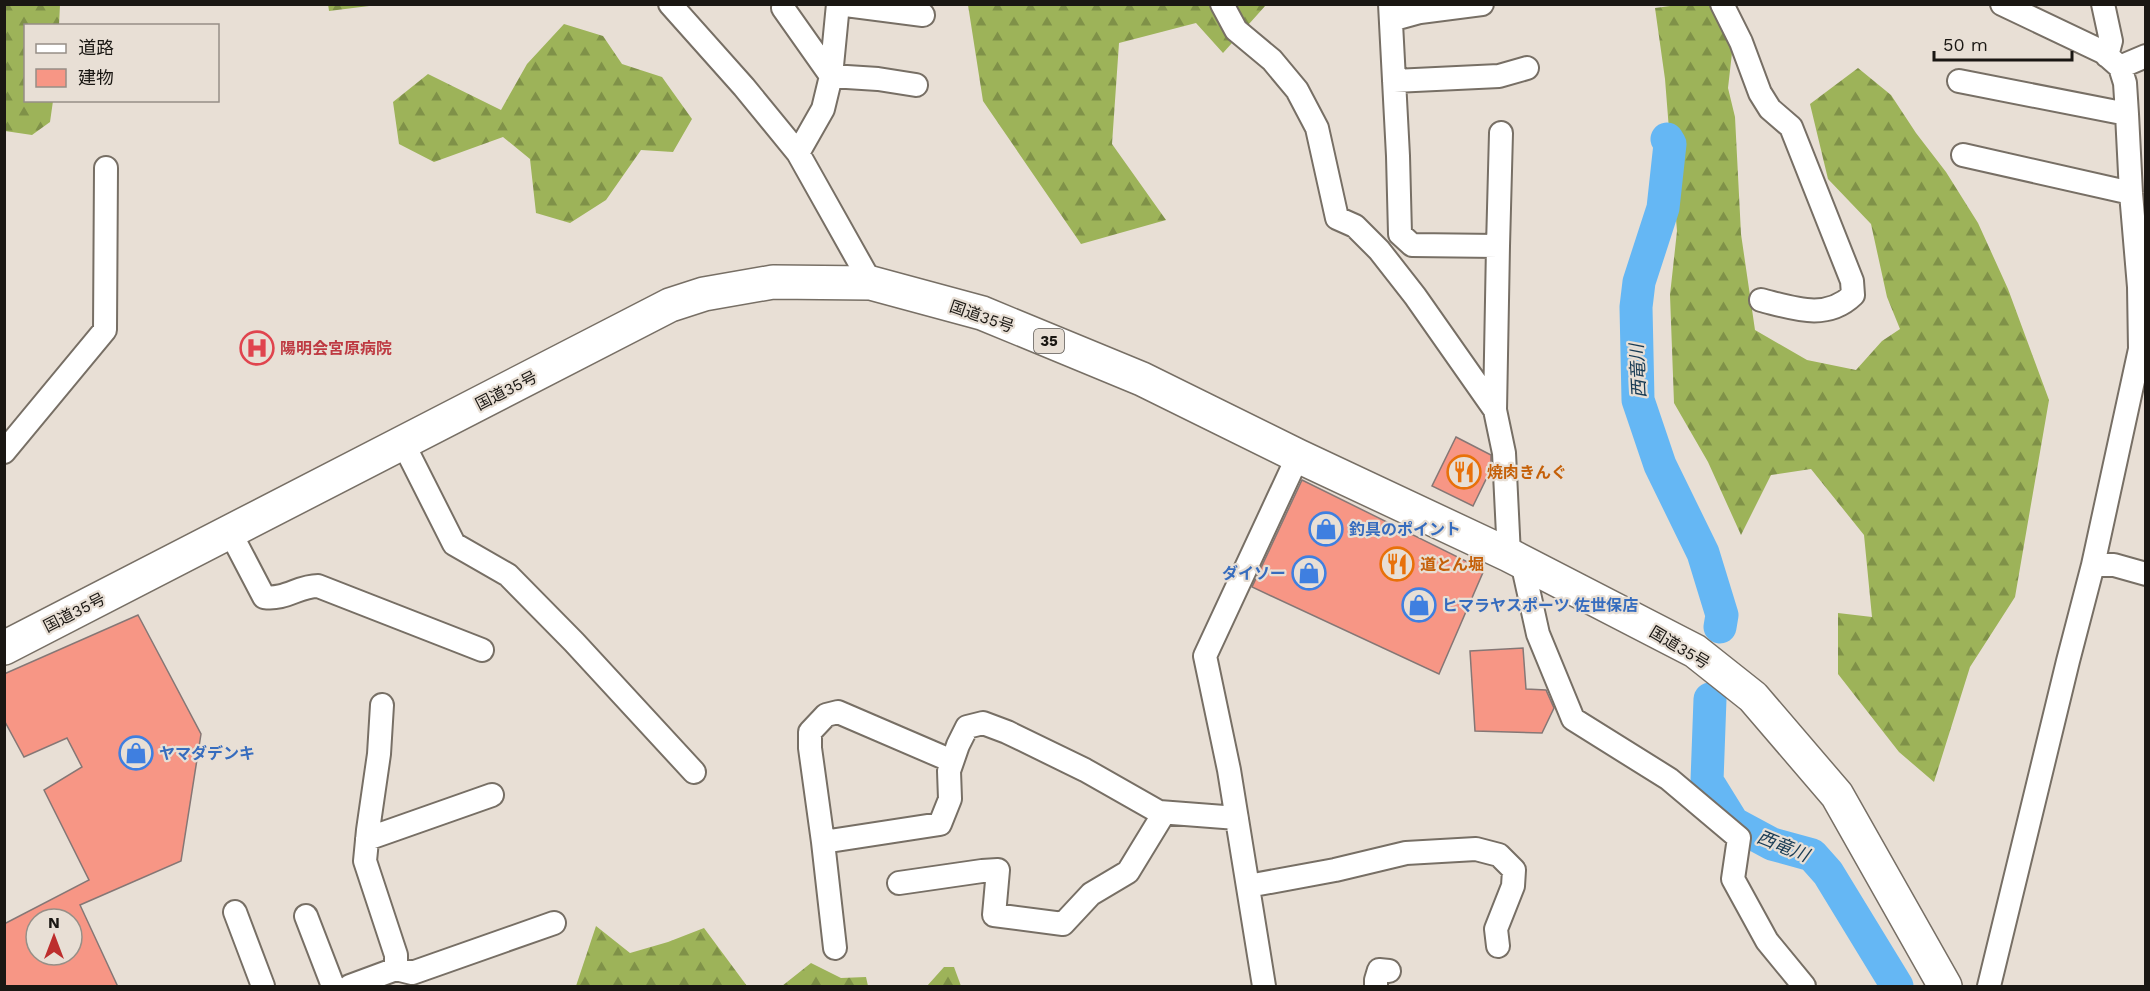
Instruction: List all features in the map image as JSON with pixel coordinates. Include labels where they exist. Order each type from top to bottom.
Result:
[{"type":"highway","name":"国道35号","points":[[4,648],[670,305],[704,294],[773,282],[871,283],[982,313],[1142,379],[1515,559],[1695,651],[1753,697],[1837,795],[1945,987]]},
{"type":"street","points":[[670,4],[744,87],[798,153],[871,283]]},
{"type":"street","points":[[798,153],[823,110],[831,76],[838,4],[923,15]]},
{"type":"street","points":[[1222,4],[1236,30],[1272,60],[1302,99],[1317,128],[1337,218],[1355,226],[1379,250],[1415,296],[1494,410]]},
{"type":"street","points":[[1482,4],[1420,12],[1390,12],[1400,234],[1412,245],[1498,246]]},
{"type":"street","points":[[1722,4],[1741,42],[1760,93],[1770,108],[1791,127],[1852,281],[1853,295],[1844,303],[1827,310],[1811,312],[1761,300]]},
{"type":"street","points":[[2002,4],[2103,52],[2114,62]]},
{"type":"street","points":[[1989,987],[2093,566],[2140,349],[2139,287],[2125,83],[2114,62],[2103,4]]},
{"type":"street","points":[[783,8],[831,76]]},
{"type":"street","points":[[2114,62],[2145,56]]},
{"type":"street","points":[[1394,81],[1499,76],[1527,68]]},
{"type":"street","points":[[831,76],[878,78],[916,85]]},
{"type":"street","points":[[1959,81],[2127,114]]},
{"type":"street","points":[[1501,133],[1494,410],[1503,453],[1515,559],[1538,634],[1573,718],[1669,779],[1738,838],[1733,879],[1767,941],[1804,987]]},
{"type":"street","points":[[1963,155],[2131,193]]},
{"type":"street","points":[[4,452],[105,330],[106,168]]},
{"type":"street","points":[[403,443],[454,544],[508,575],[574,642],[694,772]]},
{"type":"street","points":[[1264,987],[1229,770],[1205,656],[1298,456]]},
{"type":"street","points":[[230,532],[264,597],[277,598],[308,586],[318,586],[482,650]]},
{"type":"street","points":[[2093,566],[2114,565],[2145,574]]},
{"type":"street","points":[[382,705],[379,754],[365,861],[396,955],[396,969]]},
{"type":"street","points":[[835,948],[810,748],[810,732],[826,715],[838,712],[952,761]]},
{"type":"street","points":[[823,842],[940,824],[950,799],[949,771],[952,761],[967,727],[984,723],[1085,770],[1159,813],[1237,818]]},
{"type":"street","points":[[367,839],[492,795]]},
{"type":"street","points":[[899,883],[998,870],[994,915],[1063,924],[1091,894],[1128,872],[1164,813]]},
{"type":"street","points":[[1248,886],[1406,854],[1476,849],[1499,855],[1514,870],[1513,886],[1496,929],[1498,946]]},
{"type":"street","points":[[235,912],[263,987]]},
{"type":"street","points":[[306,916],[333,987]]},
{"type":"street","points":[[350,987],[396,969],[412,974],[554,923]]},
{"type":"green space","points":[[328,4],[377,4],[377,5],[329,11]]},
{"type":"green space","points":[[4,5],[60,5],[59,24],[24,24],[24,102],[53,102],[50,122],[32,135],[5,131]]},
{"type":"green space","points":[[968,5],[1266,5],[1223,53],[1196,23],[1119,43],[1112,144],[1166,220],[1081,244],[983,101]]},
{"type":"green space","points":[[1712,5],[1732,53],[1728,88],[1735,117],[1741,234],[1755,330],[1807,360],[1856,370],[1882,341],[1900,329],[1887,297],[1871,224],[1828,179],[1810,104],[1858,68],[1891,95],[1946,172],[1978,223],[2008,289],[2049,400],[2015,597],[1970,667],[1934,782],[1899,752],[1838,674],[1838,613],[1872,617],[1864,535],[1811,469],[1771,475],[1741,535],[1708,462],[1674,403],[1670,295],[1677,231],[1665,79],[1655,8]]},
{"type":"green space","points":[[564,24],[603,36],[622,64],[662,77],[692,119],[673,152],[641,150],[606,200],[570,223],[536,213],[530,159],[503,137],[434,162],[399,144],[393,102],[428,74],[501,110],[527,64]]},
{"type":"green space","points":[[596,926],[630,953],[704,928],[747,986],[576,986]]},
{"type":"green space","points":[[811,963],[841,978],[866,977],[868,986],[782,986]]},
{"type":"green space","points":[[944,967],[954,967],[961,986],[927,986]]},
{"type":"building","name":"焼肉きんぐ","points":[[1456,437],[1491,455],[1491,469],[1473,506],[1432,486]]},
{"type":"building","points":[[1302,480],[1484,570],[1439,674],[1252,587]]},
{"type":"building","name":"ヤマダデンキ","points":[[138,615],[201,734],[181,861],[80,905],[81,907],[37,907],[89,880],[44,790],[82,767],[67,738],[24,757],[4,720],[4,674]]},
{"type":"building","points":[[1523,648],[1526,689],[1546,690],[1554,708],[1542,733],[1475,731],[1470,651]]},
{"type":"building","name":"ヤマダデンキ","points":[[24,914],[24,967],[84,967],[84,914],[118,987],[4,987],[4,924]]},
{"type":"waterway","name":"西竜川","points":[[1667,139],[1670,144],[1663,208],[1639,282],[1636,307],[1638,400],[1660,465],[1703,553],[1722,615],[1720,627]]},
{"type":"waterway","name":"西竜川","points":[[1710,699],[1707,781],[1733,823],[1772,844],[1812,855],[1828,873],[1897,986]]},
{"type":"place","name":"陽明会宮原病院","points":[[257,348]]},
{"type":"place","name":"焼肉きんぐ","points":[[1464,472]]},
{"type":"place","name":"釣具のポイント","points":[[1326,529]]},
{"type":"place","name":"道とん堀","points":[[1397,564]]},
{"type":"place","name":"ダイソー","points":[[1309,573]]},
{"type":"place","name":"ヒマラヤスポーツ 佐世保店","points":[[1419,605]]},
{"type":"place","name":"ヤマダデンキ","points":[[136,753]]}]
